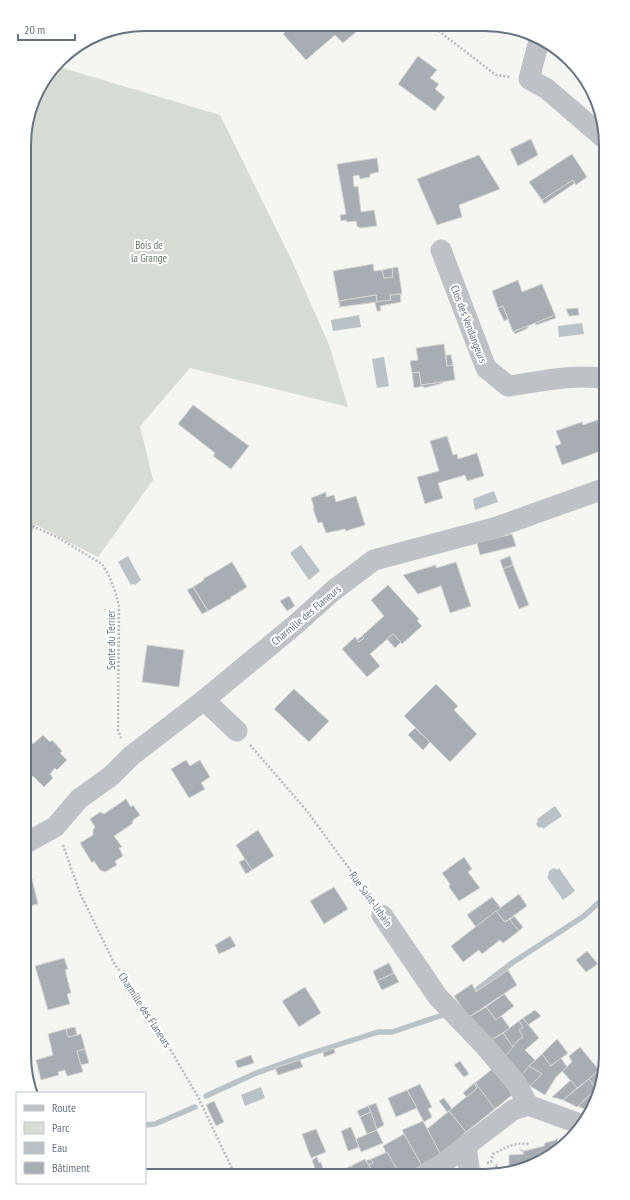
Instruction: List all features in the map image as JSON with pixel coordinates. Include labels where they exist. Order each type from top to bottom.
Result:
[{"type":"street","points":[[538,44],[529,79],[548,89],[598,132]]},
{"type":"street","name":"Clos des Vendangeurs","points":[[441,250],[486,368],[508,386],[558,379],[592,376],[599,378]]},
{"type":"street","name":"Charmille des Flaneurs","points":[[59,834],[79,799],[110,776],[131,756],[204,700],[295,625],[334,590],[374,560],[494,528],[529,517],[599,491]]},
{"type":"street","points":[[204,700],[237,731]]},
{"type":"street","points":[[31,842],[59,834]]},
{"type":"street","name":"Rue Saint-Urbain","points":[[382,915],[438,997],[484,1045],[517,1084],[520,1107]]},
{"type":"street","points":[[434,1169],[520,1107],[577,1123]]},
{"type":"street","points":[[466,1145],[470,1169]]},
{"type":"path","points":[[439,31],[496,75],[529,79]]},
{"type":"path","name":"Sente du Terrier","points":[[31,526],[57,538],[102,564],[109,576],[119,606],[118,730],[131,756]]},
{"type":"path","name":"Rue Saint-Urbain","points":[[237,731],[306,811],[382,915]]},
{"type":"path","name":"Charmille des Flaneurs","points":[[59,834],[80,893],[114,963],[152,1018],[198,1097],[232,1169]]},
{"type":"path","points":[[476,1169],[491,1162],[493,1154],[504,1148],[518,1143],[529,1144]]},
{"type":"green space","name":"Bois de la Grange","points":[[61,68],[220,115],[291,259],[329,345],[348,407],[190,368],[140,426],[153,480],[98,557],[36,525],[31,535],[31,145],[32,130],[37,108],[46,88],[54,75]]},
{"type":"water","points":[[359,315],[361,327],[333,331],[331,320]]},
{"type":"water","points":[[582,323],[584,334],[559,337],[558,326]]},
{"type":"water","points":[[384,357],[389,386],[377,388],[372,359]]},
{"type":"water","points":[[494,491],[498,502],[475,510],[473,499]]},
{"type":"water","points":[[301,545],[320,571],[309,580],[290,553]]},
{"type":"water","points":[[128,556],[141,580],[135,585],[131,585],[118,562]]},
{"type":"water","points":[[555,806],[562,816],[543,829],[542,827],[539,828],[536,824],[538,821],[537,819]]},
{"type":"water","points":[[555,868],[557,870],[559,868],[575,891],[563,900],[547,877],[549,871]]},
{"type":"water","points":[[261,1087],[265,1098],[245,1106],[241,1095]]},
{"type":"building","points":[[286,31],[356,32],[343,43],[335,35],[306,60],[283,34]]},
{"type":"building","points":[[418,56],[437,70],[430,78],[439,84],[435,89],[445,97],[435,111],[398,84]]},
{"type":"building","points":[[531,139],[538,155],[518,166],[510,149]]},
{"type":"building","points":[[572,154],[587,177],[576,185],[573,180],[542,200],[529,182]]},
{"type":"building","points":[[479,155],[500,189],[459,205],[462,217],[437,225],[417,179]]},
{"type":"building","points":[[377,158],[379,172],[370,174],[370,177],[360,179],[359,175],[353,176],[354,187],[358,186],[361,212],[374,210],[377,226],[360,228],[357,226],[356,221],[341,221],[340,215],[346,214],[337,164]]},
{"type":"building","points":[[573,180],[575,183],[544,204],[542,200]]},
{"type":"building","points":[[373,264],[374,271],[382,270],[384,278],[393,277],[392,268],[398,267],[402,294],[390,295],[391,300],[377,302],[376,295],[339,301],[340,308],[333,271]]},
{"type":"building","points":[[392,268],[393,277],[384,278],[382,270]]},
{"type":"building","points":[[518,280],[522,292],[542,284],[555,315],[513,332],[503,306],[498,308],[492,291]]},
{"type":"building","points":[[400,294],[401,302],[380,306],[381,311],[377,311],[375,302],[391,300],[390,295]]},
{"type":"building","points":[[376,295],[377,302],[340,307],[339,301]]},
{"type":"building","points":[[503,306],[508,319],[504,321],[498,308]]},
{"type":"building","points":[[578,308],[579,315],[569,316],[566,309]]},
{"type":"building","points":[[555,315],[556,318],[536,325],[535,323]]},
{"type":"building","points":[[528,326],[528,328],[515,334],[514,331]]},
{"type":"building","points":[[444,344],[447,366],[453,365],[455,380],[421,385],[419,372],[412,373],[410,361],[418,360],[416,348]]},
{"type":"building","points":[[446,355],[451,355],[453,365],[447,366]]},
{"type":"building","points":[[419,372],[421,385],[443,383],[424,388],[424,386],[414,388],[412,373]]},
{"type":"building","points":[[193,405],[249,446],[231,469],[213,456],[215,453],[178,424]]},
{"type":"building","points":[[599,419],[599,452],[562,465],[555,446],[561,444],[556,431],[582,422],[583,425]]},
{"type":"building","points":[[447,436],[453,455],[457,454],[458,459],[477,453],[484,476],[467,481],[465,475],[438,483],[443,498],[425,504],[417,477],[439,471],[430,441]]},
{"type":"building","points":[[326,492],[326,497],[334,495],[336,502],[356,496],[365,525],[346,531],[345,529],[326,533],[322,522],[318,523],[311,498]]},
{"type":"building","points":[[512,534],[516,546],[480,555],[477,543]]},
{"type":"building","points":[[510,556],[513,565],[503,569],[500,560]]},
{"type":"building","points":[[232,562],[247,587],[208,611],[193,587],[204,580],[203,579]]},
{"type":"building","points":[[456,562],[471,606],[450,613],[441,586],[418,594],[403,575],[436,565],[436,568]]},
{"type":"building","points":[[513,565],[529,605],[519,609],[503,569]]},
{"type":"building","points":[[388,585],[419,619],[417,621],[422,626],[402,644],[393,634],[370,654],[380,666],[367,677],[342,649],[355,637],[359,642],[364,638],[362,636],[384,616],[371,600]]},
{"type":"building","points":[[193,587],[208,611],[202,614],[187,590]]},
{"type":"building","points":[[289,596],[295,606],[287,611],[280,601]]},
{"type":"building","points":[[393,634],[401,642],[395,648],[387,639]]},
{"type":"building","points":[[362,636],[364,638],[359,642],[357,640]]},
{"type":"building","points":[[147,645],[184,650],[179,687],[142,682]]},
{"type":"building","points":[[436,684],[458,706],[454,710],[477,734],[450,762],[404,716]]},
{"type":"building","points":[[294,689],[329,721],[309,742],[274,709]]},
{"type":"building","points":[[415,728],[430,742],[423,750],[408,735]]},
{"type":"building","points":[[43,735],[50,742],[52,740],[62,751],[60,753],[67,760],[57,770],[55,768],[50,774],[53,778],[44,787],[33,776],[31,778],[32,742],[33,744]]},
{"type":"building","points":[[186,760],[190,766],[200,760],[210,777],[201,783],[205,789],[189,798],[171,769]]},
{"type":"building","points":[[126,799],[131,807],[133,805],[140,815],[133,820],[132,824],[114,836],[122,847],[119,848],[123,856],[115,861],[117,865],[105,872],[100,870],[94,861],[92,863],[80,843],[93,835],[93,830],[95,827],[90,819],[100,812],[104,814]]},
{"type":"building","points":[[258,830],[274,856],[252,870],[236,845]]},
{"type":"building","points":[[464,857],[472,869],[468,872],[480,888],[459,901],[449,887],[450,884],[442,873]]},
{"type":"building","points":[[245,859],[252,870],[246,874],[239,862]]},
{"type":"building","points":[[31,879],[38,904],[31,906]]},
{"type":"building","points":[[334,887],[348,909],[324,924],[310,901]]},
{"type":"building","points":[[519,894],[527,906],[505,922],[496,911]]},
{"type":"building","points":[[492,897],[501,908],[476,927],[467,915]]},
{"type":"building","points":[[496,911],[505,922],[510,919],[519,931],[503,943],[500,940],[482,954],[479,950],[463,962],[451,946]]},
{"type":"building","points":[[514,916],[523,927],[519,931],[510,920]]},
{"type":"building","points":[[230,936],[236,946],[219,954],[215,945]]},
{"type":"building","points":[[587,951],[598,964],[586,972],[576,960]]},
{"type":"building","points":[[64,958],[68,969],[65,970],[71,993],[67,994],[70,1004],[48,1010],[35,966]]},
{"type":"building","points":[[389,963],[394,973],[377,981],[373,971]]},
{"type":"building","points":[[508,970],[517,985],[469,1017],[454,996],[472,984],[476,992]]},
{"type":"building","points":[[394,973],[399,982],[382,990],[377,981]]},
{"type":"building","points":[[305,987],[321,1013],[299,1027],[282,1001]]},
{"type":"building","points":[[504,994],[514,1006],[496,1020],[486,1007]]},
{"type":"building","points":[[486,1007],[496,1020],[501,1016],[510,1028],[488,1042],[469,1017]]},
{"type":"building","points":[[535,1010],[541,1016],[528,1025],[523,1018]]},
{"type":"building","points":[[523,1018],[539,1038],[525,1050],[535,1060],[518,1079],[501,1061],[517,1041],[523,1037],[519,1030],[523,1027],[519,1021]]},
{"type":"building","points":[[519,1021],[523,1027],[519,1030],[523,1037],[517,1041],[513,1047],[503,1033]]},
{"type":"building","points":[[75,1027],[77,1035],[68,1037],[66,1029]]},
{"type":"building","points":[[66,1029],[68,1037],[81,1034],[85,1049],[77,1051],[83,1072],[67,1076],[65,1070],[58,1072],[59,1075],[41,1080],[36,1060],[53,1055],[48,1034]]},
{"type":"building","points":[[503,1033],[513,1047],[501,1061],[488,1042]]},
{"type":"building","points":[[557,1039],[568,1053],[551,1066],[542,1054]]},
{"type":"building","points":[[580,1047],[598,1069],[589,1079],[577,1088],[562,1071],[572,1062],[569,1056]]},
{"type":"building","points":[[334,1048],[335,1053],[324,1057],[323,1052]]},
{"type":"building","points":[[85,1049],[89,1063],[81,1065],[77,1051]]},
{"type":"building","points":[[542,1054],[551,1066],[561,1058],[567,1067],[556,1077],[545,1095],[530,1086],[542,1074],[529,1066]]},
{"type":"building","points":[[251,1055],[254,1063],[238,1068],[235,1061]]},
{"type":"building","points":[[300,1060],[303,1067],[278,1075],[275,1068]]},
{"type":"building","points":[[460,1061],[469,1074],[464,1077],[454,1065]]},
{"type":"building","points":[[496,1066],[517,1091],[495,1109],[475,1083]]},
{"type":"building","points":[[529,1066],[542,1074],[530,1086],[518,1079]]},
{"type":"building","points":[[597,1071],[598,1072],[594,1087],[589,1079]]},
{"type":"building","points":[[589,1079],[594,1087],[592,1092],[577,1107],[563,1100]]},
{"type":"building","points":[[571,1080],[577,1088],[563,1100],[552,1097]]},
{"type":"building","points":[[475,1082],[495,1109],[466,1132],[449,1111],[477,1088],[474,1083]]},
{"type":"building","points":[[474,1083],[477,1088],[467,1097],[463,1093]]},
{"type":"building","points":[[420,1084],[432,1107],[428,1109],[432,1117],[424,1122],[407,1090]]},
{"type":"building","points":[[407,1090],[417,1108],[396,1117],[388,1098]]},
{"type":"building","points":[[592,1093],[585,1109],[578,1106]]},
{"type":"building","points":[[444,1098],[452,1109],[447,1112],[439,1101]]},
{"type":"building","points":[[214,1101],[224,1122],[216,1126],[206,1105]]},
{"type":"building","points":[[376,1103],[384,1125],[377,1129],[368,1106]]},
{"type":"building","points":[[368,1106],[371,1112],[360,1117],[357,1111]]},
{"type":"building","points":[[449,1111],[466,1132],[441,1155],[427,1129]]},
{"type":"building","points":[[371,1112],[377,1130],[367,1134],[360,1117]]},
{"type":"building","points":[[423,1121],[441,1155],[422,1166],[402,1130]]},
{"type":"building","points":[[351,1127],[359,1147],[348,1151],[341,1131]]},
{"type":"building","points":[[316,1129],[326,1152],[311,1158],[302,1134]]},
{"type":"building","points":[[377,1130],[383,1143],[361,1152],[356,1139]]},
{"type":"building","points":[[404,1134],[422,1166],[417,1169],[396,1169],[383,1146]]},
{"type":"building","points":[[557,1138],[558,1143],[555,1146],[536,1157],[522,1163],[506,1167],[509,1166],[509,1155],[524,1154],[520,1149],[524,1151],[544,1146],[545,1143],[556,1140]]},
{"type":"building","points":[[387,1152],[397,1169],[371,1169],[369,1165],[373,1163],[371,1159]]},
{"type":"building","points":[[317,1157],[319,1163],[321,1162],[323,1169],[315,1169],[312,1160]]},
{"type":"building","points":[[365,1159],[371,1169],[353,1169],[351,1166]]},
{"type":"building","points":[[371,1159],[373,1163],[369,1165],[366,1161]]},
{"type":"building","points":[[351,1166],[353,1169],[345,1169]]},
{"type":"waterway","points":[[478,989],[512,963],[584,916],[599,902]]},
{"type":"waterway","points":[[206,1096],[254,1074],[306,1055],[378,1032],[392,1032],[443,1015]]},
{"type":"waterway","points":[[146,1125],[155,1124],[195,1107]]}]
